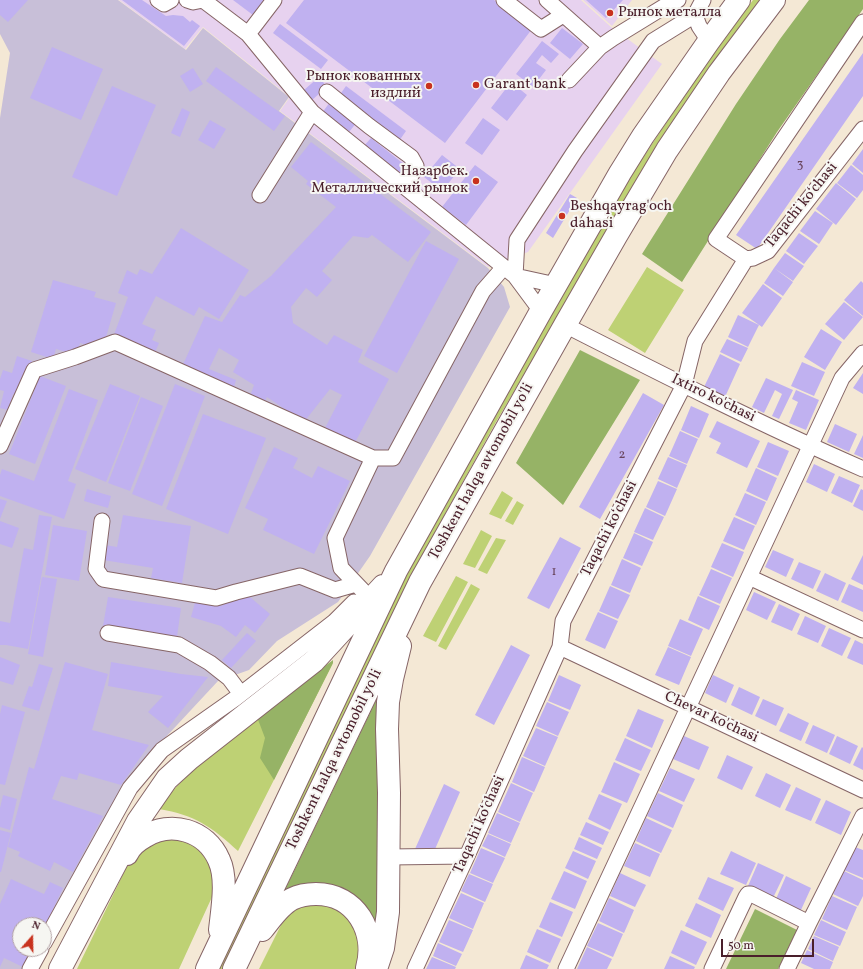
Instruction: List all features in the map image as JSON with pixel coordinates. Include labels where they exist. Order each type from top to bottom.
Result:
[{"type":"highway","name":"Toshkent halqa avtomobil yo'li","points":[[207,969],[396,571],[620,173],[639,142],[739,0]]},
{"type":"highway","name":"Toshkent halqa avtomobil yo'li","points":[[238,962],[420,582],[565,325],[667,150],[719,72],[774,0]]},
{"type":"highway","points":[[60,969],[138,821],[167,779],[189,759],[241,702],[314,661],[364,591],[396,571]]},
{"type":"highway","points":[[376,969],[383,948],[388,912],[388,702],[400,647],[420,582]]},
{"type":"highway","points":[[68,969],[128,851],[134,844],[148,834],[165,829],[184,830],[194,833],[209,844],[219,860],[222,869],[224,886],[219,944]]},
{"type":"highway","points":[[238,962],[284,903],[302,895],[323,894],[334,896],[344,901],[359,916],[365,925],[370,945],[367,969]]},
{"type":"street","points":[[158,0],[164,4],[172,0]]},
{"type":"street","points":[[187,0],[193,2],[203,0],[248,34],[312,112],[509,271],[541,311]]},
{"type":"street","points":[[248,34],[274,0]]},
{"type":"street","points":[[504,0],[541,29],[563,15]]},
{"type":"street","points":[[547,0],[600,48]]},
{"type":"street","points":[[569,80],[600,48],[613,38],[670,3],[678,0]]},
{"type":"street","points":[[0,446],[34,370],[115,342],[373,458],[393,458],[483,290],[509,271],[516,240],[576,151],[653,40],[695,15],[703,0]]},
{"type":"street","points":[[695,15],[699,26],[709,41]]},
{"type":"street","points":[[746,259],[716,239],[863,22]]},
{"type":"street","points":[[327,92],[411,157],[416,166],[405,187]]},
{"type":"street","points":[[260,195],[312,112]]},
{"type":"street","name":"Taqachi koʻchasi","points":[[415,969],[560,647],[563,621],[684,385],[695,341],[746,259],[753,258],[768,251],[863,129]]},
{"type":"street","points":[[509,271],[556,285]]},
{"type":"street","name":"Ixtiro ko'chasi","points":[[565,325],[810,446],[863,469]]},
{"type":"street","points":[[566,969],[842,378],[863,352]]},
{"type":"street","points":[[364,591],[341,568],[335,538],[373,458]]},
{"type":"street","points":[[102,521],[96,569],[103,579],[216,598],[300,576],[335,590],[364,591]]},
{"type":"street","points":[[749,577],[863,630]]},
{"type":"street","points":[[52,928],[130,788],[162,750],[241,702],[229,678],[210,663],[179,645],[108,632]]},
{"type":"street","name":"Chevar ko'chasi","points":[[560,647],[863,790]]},
{"type":"street","points":[[120,804],[128,806],[135,811],[138,821]]},
{"type":"street","points":[[787,969],[863,816]]},
{"type":"street","points":[[389,857],[467,856]]},
{"type":"street","points":[[712,969],[748,894],[751,894],[809,923]]},
{"type":"street","points":[[30,969],[37,957]]},
{"type":"shaded area","points":[[0,0],[118,0],[186,50],[203,28],[289,97],[279,111],[488,268],[504,287],[510,307],[370,556],[338,602],[277,641],[249,670],[218,681],[137,768],[52,921],[52,917],[12,917],[12,957],[22,957],[26,969],[0,969],[0,118],[10,53],[0,34]]},
{"type":"shaded area","name":"Назарбек. Металлический рынок","points":[[119,0],[581,0],[611,27],[662,64],[528,252],[488,267],[280,111],[290,97],[203,27],[185,49]]},
{"type":"shaded area","name":"Рынок металла","points":[[583,0],[632,0],[612,26]]},
{"type":"green space","points":[[753,0],[762,0],[628,197],[496,422],[445,514],[373,655],[222,969],[217,969],[387,609],[556,302],[633,173],[717,49]]},
{"type":"green space","points":[[809,0],[863,0],[863,9],[777,132],[682,282],[642,254],[736,104],[780,39]]},
{"type":"green space","points":[[647,267],[684,290],[645,353],[608,330]]},
{"type":"green space","points":[[580,350],[640,380],[563,505],[516,463]]},
{"type":"green space","points":[[502,491],[513,498],[501,519],[489,514]]},
{"type":"green space","points":[[517,501],[524,505],[513,525],[505,521]]},
{"type":"green space","points":[[481,530],[492,536],[475,568],[463,564]]},
{"type":"green space","points":[[496,538],[506,540],[487,574],[478,570]]},
{"type":"green space","points":[[456,576],[468,582],[436,642],[423,636]]},
{"type":"green space","points":[[471,584],[480,589],[446,650],[438,646]]},
{"type":"green space","points":[[333,660],[333,663],[274,780],[260,758],[265,738],[257,717]]},
{"type":"green space","points":[[333,663],[238,851],[220,835],[202,823],[183,815],[159,809],[178,785],[200,764],[257,717]]},
{"type":"green space","points":[[381,690],[379,934],[334,886],[328,884],[310,884],[285,890]]},
{"type":"green space","points":[[173,834],[209,854],[215,889],[179,969],[77,969],[130,860],[135,853]]},
{"type":"green space","points":[[307,902],[339,908],[360,934],[360,969],[259,969],[288,912]]},
{"type":"green space","points":[[755,909],[797,930],[778,969],[726,969]]},
{"type":"building","points":[[0,0],[28,0],[8,22],[0,15]]},
{"type":"building","points":[[122,0],[142,0],[166,16],[183,16],[190,22],[192,20],[200,26],[184,46]]},
{"type":"building","points":[[233,0],[264,0],[253,15]]},
{"type":"building","name":"Рынок кованных издлий","points":[[304,0],[494,0],[532,29],[445,143],[286,23]]},
{"type":"building","points":[[586,0],[623,0],[606,18]]},
{"type":"building","points":[[280,24],[328,60],[321,69],[273,33]]},
{"type":"building","points":[[562,28],[583,44],[570,59],[550,43]]},
{"type":"building","points":[[542,41],[559,54],[551,63],[542,55],[536,63],[546,70],[533,87],[516,74]]},
{"type":"building","points":[[52,47],[103,69],[81,120],[30,98]]},
{"type":"building","points":[[863,53],[863,96],[757,249],[736,235]]},
{"type":"building","points":[[216,67],[285,116],[274,131],[206,81]]},
{"type":"building","points":[[193,68],[203,84],[190,92],[180,76]]},
{"type":"building","points":[[319,77],[327,87],[312,100],[304,90]]},
{"type":"building","points":[[511,82],[527,95],[507,121],[491,108]]},
{"type":"building","points":[[112,86],[156,105],[117,196],[72,177]]},
{"type":"building","points":[[346,86],[406,131],[399,141],[339,96]]},
{"type":"building","points":[[330,102],[357,122],[349,132],[322,113]]},
{"type":"building","points":[[182,108],[190,112],[180,137],[171,133]]},
{"type":"building","points":[[483,118],[500,130],[482,155],[465,143]]},
{"type":"building","points":[[210,120],[226,129],[214,149],[198,140]]},
{"type":"building","points":[[371,138],[410,169],[403,177],[364,146]]},
{"type":"building","points":[[311,142],[431,232],[408,262],[372,235],[368,238],[353,236],[322,271],[332,280],[317,297],[306,288],[291,307],[293,323],[327,345],[334,335],[363,350],[358,362],[389,379],[352,448],[322,434],[342,395],[330,389],[304,422],[267,397],[263,405],[249,399],[254,385],[233,372],[239,360],[219,348],[209,369],[236,380],[233,391],[181,369],[205,316],[222,322],[240,295],[245,297],[271,276],[336,207],[306,184],[308,181],[291,167]]},
{"type":"building","points":[[863,149],[863,173],[852,164]]},
{"type":"building","points":[[442,155],[460,169],[442,191],[424,177]]},
{"type":"building","points":[[475,165],[498,182],[466,225],[442,207]]},
{"type":"building","points":[[851,165],[863,175],[863,190],[857,198],[837,183]]},
{"type":"building","points":[[836,183],[856,199],[836,225],[816,209]]},
{"type":"building","name":"Beshqayrag'och dahasi","points":[[570,194],[577,198],[553,238],[546,233]]},
{"type":"building","points":[[815,211],[833,223],[819,244],[800,231]]},
{"type":"building","points":[[181,228],[249,270],[219,319],[199,307],[194,316],[156,296],[142,324],[156,330],[152,340],[159,343],[153,357],[112,340],[128,297],[118,293],[127,270],[137,275],[140,269],[152,274]]},
{"type":"building","points":[[799,233],[818,246],[804,264],[786,251]]},
{"type":"building","points":[[426,241],[459,259],[397,373],[364,356]]},
{"type":"building","points":[[785,253],[804,266],[793,281],[774,268]]},
{"type":"building","points":[[774,268],[793,282],[783,296],[764,283]]},
{"type":"building","points":[[53,280],[96,292],[94,297],[116,303],[104,344],[91,346],[80,343],[77,355],[56,349],[53,359],[31,352]]},
{"type":"building","points":[[861,281],[863,283],[863,316],[844,300]]},
{"type":"building","points":[[763,284],[782,298],[762,327],[742,313]]},
{"type":"building","points":[[844,302],[863,317],[844,340],[825,324]]},
{"type":"building","points":[[738,315],[759,325],[748,347],[728,337]]},
{"type":"building","points":[[821,329],[842,342],[825,370],[804,357]]},
{"type":"building","points":[[727,339],[748,348],[741,362],[720,352]]},
{"type":"building","points":[[720,354],[740,364],[725,397],[704,387]]},
{"type":"building","points":[[17,356],[32,361],[22,396],[13,394],[8,410],[0,408],[4,391],[0,390],[0,379],[3,370],[12,373]]},
{"type":"building","points":[[802,362],[825,372],[814,396],[791,386]]},
{"type":"building","points":[[863,373],[863,394],[853,388]]},
{"type":"building","points":[[40,376],[66,386],[35,464],[9,454]]},
{"type":"building","points":[[766,378],[793,390],[779,419],[772,416],[782,394],[775,390],[764,413],[752,407]]},
{"type":"building","points":[[110,384],[140,396],[106,482],[75,469]]},
{"type":"building","points":[[175,384],[205,396],[162,506],[132,494]]},
{"type":"building","points":[[69,389],[98,400],[68,481],[76,484],[64,519],[0,496],[0,475],[2,469],[34,481]]},
{"type":"building","points":[[796,390],[819,400],[806,430],[789,423],[798,402],[792,399]]},
{"type":"building","points":[[643,393],[664,405],[600,519],[579,507]]},
{"type":"building","points":[[141,397],[163,406],[130,491],[108,483]]},
{"type":"building","points":[[691,406],[709,414],[699,438],[681,430]]},
{"type":"building","points":[[203,414],[266,438],[228,534],[166,509]]},
{"type":"building","points":[[717,421],[760,441],[747,468],[716,453],[721,443],[709,437]]},
{"type":"building","points":[[835,424],[857,434],[849,452],[827,442]]},
{"type":"building","points":[[680,431],[698,439],[687,464],[669,456]]},
{"type":"building","points":[[863,435],[863,458],[854,454]]},
{"type":"building","points":[[768,442],[789,451],[778,476],[757,467]]},
{"type":"building","points":[[274,447],[298,458],[293,468],[312,478],[318,466],[350,481],[314,554],[263,530],[268,519],[245,508]]},
{"type":"building","points":[[668,457],[687,465],[677,488],[658,479]]},
{"type":"building","points":[[814,464],[835,474],[827,492],[806,482]]},
{"type":"building","points":[[756,468],[777,478],[767,501],[746,491]]},
{"type":"building","points":[[839,476],[860,485],[852,503],[831,493]]},
{"type":"building","points":[[658,481],[677,489],[665,516],[646,507]]},
{"type":"building","points":[[87,489],[111,496],[108,508],[84,501]]},
{"type":"building","points":[[861,489],[863,490],[863,511],[853,506]]},
{"type":"building","points":[[745,493],[766,502],[756,525],[735,515]]},
{"type":"building","points":[[0,499],[7,501],[0,519]]},
{"type":"building","points":[[645,508],[664,517],[653,540],[634,532]]},
{"type":"building","points":[[39,515],[52,517],[28,649],[6,645],[24,548],[33,550]]},
{"type":"building","points":[[123,515],[191,526],[182,583],[151,578],[153,568],[103,560],[105,545],[117,547]]},
{"type":"building","points":[[734,517],[755,526],[744,550],[723,541]]},
{"type":"building","points":[[0,521],[19,528],[12,548],[0,544]]},
{"type":"building","points":[[53,525],[87,531],[79,581],[45,575]]},
{"type":"building","points":[[634,533],[653,542],[642,566],[623,558]]},
{"type":"building","points":[[560,537],[581,548],[549,609],[527,598]]},
{"type":"building","points":[[722,543],[744,552],[733,577],[711,567]]},
{"type":"building","points":[[773,550],[794,559],[786,577],[765,567]]},
{"type":"building","points":[[863,555],[863,585],[851,579]]},
{"type":"building","points":[[622,559],[641,568],[630,593],[611,585]]},
{"type":"building","points":[[799,562],[821,571],[813,589],[791,579]]},
{"type":"building","points":[[711,569],[732,578],[720,604],[699,595]]},
{"type":"building","points":[[825,573],[846,583],[838,601],[816,591]]},
{"type":"building","points":[[42,577],[57,579],[43,657],[28,654]]},
{"type":"building","points":[[849,584],[863,590],[863,612],[841,602]]},
{"type":"building","points":[[610,586],[630,595],[618,619],[599,611]]},
{"type":"building","points":[[244,592],[270,614],[255,633],[245,625],[236,637],[221,626],[191,617],[196,599],[222,606],[231,595],[238,600]]},
{"type":"building","points":[[754,592],[776,602],[767,620],[746,610]]},
{"type":"building","points":[[698,596],[720,606],[709,630],[688,620]]},
{"type":"building","points":[[108,597],[181,608],[177,637],[103,626]]},
{"type":"building","points":[[779,604],[800,614],[792,631],[771,622]]},
{"type":"building","points":[[598,612],[618,621],[605,649],[585,640]]},
{"type":"building","points":[[805,616],[826,626],[818,643],[797,634]]},
{"type":"building","points":[[680,619],[703,629],[691,656],[668,646]]},
{"type":"building","points":[[0,621],[10,623],[6,645],[0,645]]},
{"type":"building","points":[[829,628],[851,638],[842,656],[821,646]]},
{"type":"building","points":[[247,633],[256,641],[231,668],[222,660]]},
{"type":"building","points":[[855,640],[863,644],[863,665],[847,658]]},
{"type":"building","points":[[511,645],[530,655],[494,725],[475,715]]},
{"type":"building","points":[[668,647],[691,657],[679,685],[655,675]]},
{"type":"building","points":[[0,657],[20,665],[13,685],[0,681]]},
{"type":"building","points":[[65,662],[108,674],[92,730],[149,745],[121,785],[79,773],[77,780],[61,776],[52,799],[103,816],[73,872],[54,862],[50,871],[18,856],[20,852],[8,847],[29,767],[34,769]]},
{"type":"building","points":[[111,662],[208,677],[168,728],[148,712],[163,696],[108,686]]},
{"type":"building","points":[[39,664],[53,668],[39,711],[22,706],[29,686],[32,687]]},
{"type":"building","points":[[559,675],[581,685],[570,710],[548,701]]},
{"type":"building","points":[[713,675],[734,685],[726,703],[705,693]]},
{"type":"building","points":[[739,687],[760,697],[752,715],[731,705]]},
{"type":"building","points":[[763,699],[784,708],[776,726],[755,716]]},
{"type":"building","points":[[547,702],[569,712],[558,736],[536,726]]},
{"type":"building","points":[[2,705],[25,712],[5,785],[0,784],[0,714]]},
{"type":"building","points":[[638,709],[664,720],[652,748],[626,736]]},
{"type":"building","points":[[788,713],[809,723],[801,741],[779,731]]},
{"type":"building","points":[[813,725],[835,735],[827,753],[805,743]]},
{"type":"building","points":[[536,728],[558,737],[545,766],[523,756]]},
{"type":"building","points":[[684,736],[709,747],[699,770],[673,759]]},
{"type":"building","points":[[837,736],[858,746],[850,764],[829,754]]},
{"type":"building","points":[[625,738],[651,750],[641,771],[615,760]]},
{"type":"building","points":[[862,747],[863,748],[863,770],[853,765]]},
{"type":"building","points":[[727,755],[753,767],[742,790],[717,778]]},
{"type":"building","points":[[522,757],[545,767],[534,792],[512,782]]},
{"type":"building","points":[[614,762],[640,774],[627,803],[601,792]]},
{"type":"building","points":[[670,768],[695,779],[684,802],[659,791]]},
{"type":"building","points":[[766,773],[791,785],[780,808],[755,796]]},
{"type":"building","points":[[511,783],[533,793],[520,822],[498,812]]},
{"type":"building","points":[[444,784],[460,792],[432,856],[415,849]]},
{"type":"building","points":[[796,787],[821,799],[811,821],[785,810]]},
{"type":"building","points":[[658,793],[683,805],[673,828],[647,816]]},
{"type":"building","points":[[599,794],[622,804],[610,830],[588,819]]},
{"type":"building","points":[[3,795],[17,799],[10,830],[0,827],[0,808]]},
{"type":"building","points":[[826,800],[851,812],[841,835],[815,823]]},
{"type":"building","points":[[497,813],[520,823],[511,843],[488,833]]},
{"type":"building","points":[[646,818],[672,830],[661,853],[636,841]]},
{"type":"building","points":[[586,822],[609,832],[603,845],[580,835]]},
{"type":"building","points":[[0,830],[11,833],[1,872],[0,872]]},
{"type":"building","points":[[488,834],[511,844],[505,857],[482,846]]},
{"type":"building","points":[[579,837],[602,848],[597,859],[574,849]]},
{"type":"building","points":[[635,843],[660,854],[650,877],[624,866]]},
{"type":"building","points":[[855,847],[863,850],[863,878],[844,870]]},
{"type":"building","points":[[481,848],[505,858],[493,883],[470,873]]},
{"type":"building","points":[[573,851],[596,861],[588,879],[565,868]]},
{"type":"building","points":[[731,851],[756,863],[746,885],[720,874]]},
{"type":"building","points":[[758,863],[784,875],[773,898],[748,886]]},
{"type":"building","points":[[564,871],[587,881],[575,909],[551,899]]},
{"type":"building","points":[[844,871],[863,880],[863,896],[858,906],[833,894]]},
{"type":"building","points":[[620,873],[646,885],[635,907],[610,896]]},
{"type":"building","points":[[469,874],[493,884],[485,902],[461,891]]},
{"type":"building","points":[[786,876],[811,888],[801,910],[776,899]]},
{"type":"building","points":[[708,877],[734,888],[723,911],[698,899]]},
{"type":"building","points":[[11,879],[44,894],[50,882],[63,888],[49,917],[12,917],[12,957],[30,957],[25,968],[4,958],[0,967],[0,904]]},
{"type":"building","points":[[461,893],[484,903],[473,929],[449,918]]},
{"type":"building","points":[[832,896],[857,907],[847,930],[822,919]]},
{"type":"building","points":[[609,898],[634,910],[624,933],[599,921]]},
{"type":"building","points":[[550,902],[573,912],[562,937],[539,927]]},
{"type":"building","points":[[696,903],[721,915],[711,938],[685,926]]},
{"type":"building","points":[[449,920],[473,930],[463,952],[439,942]]},
{"type":"building","points":[[821,920],[846,932],[840,946],[814,935]]},
{"type":"building","points":[[598,923],[623,934],[613,957],[587,946]]},
{"type":"building","points":[[537,929],[561,939],[550,963],[527,952]]},
{"type":"building","points":[[681,930],[707,942],[696,965],[671,953]]},
{"type":"building","points":[[814,936],[839,947],[833,961],[808,949]]},
{"type":"building","points":[[438,943],[462,954],[456,966],[433,956]]},
{"type":"building","points":[[587,947],[612,959],[607,969],[577,969]]},
{"type":"building","points":[[807,950],[833,962],[830,969],[814,969],[801,963]]},
{"type":"building","points":[[526,955],[549,965],[547,969],[520,969]]},
{"type":"building","points":[[670,956],[695,967],[694,969],[664,969]]},
{"type":"building","points":[[432,957],[456,967],[455,969],[426,969]]},
{"type":"place","name":"Рынок металла","points":[[610,13]]},
{"type":"place","name":"Garant bank","points":[[476,85]]},
{"type":"place","name":"Рынок кованных издлий","points":[[429,86]]},
{"type":"place","name":"Назарбек. Металлический рынок","points":[[476,181]]},
{"type":"place","name":"Beshqayrag'och dahasi","points":[[562,216]]}]
